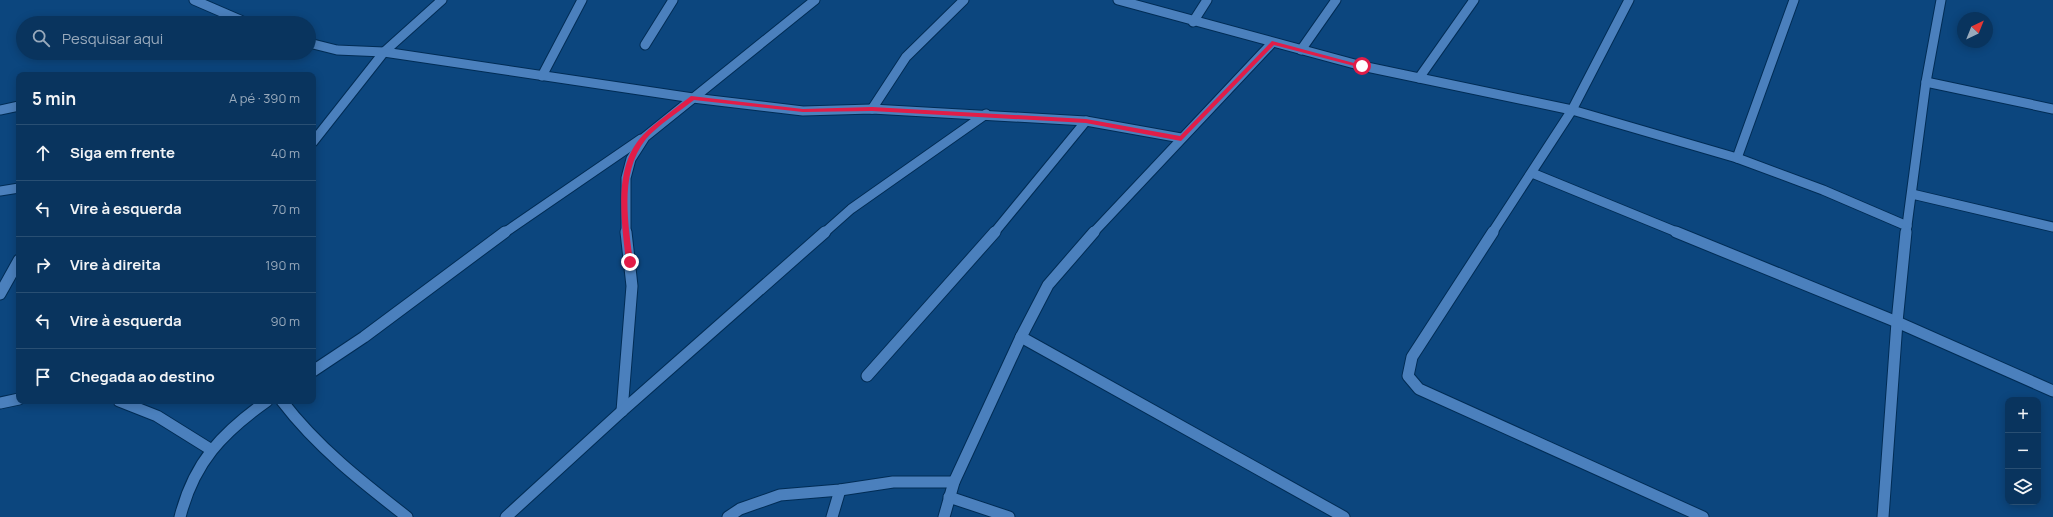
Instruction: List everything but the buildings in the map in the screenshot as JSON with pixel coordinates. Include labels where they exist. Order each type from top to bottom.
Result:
[{"type":"street","points":[[194,0],[232,16]]},
{"type":"street","points":[[316,138],[384,52],[442,0]]},
{"type":"street","points":[[542,76],[582,0]]},
{"type":"street","points":[[645,45],[673,0]]},
{"type":"street","points":[[316,368],[364,337],[524,218],[645,137],[815,0]]},
{"type":"street","points":[[872,109],[906,57],[964,0]]},
{"type":"street","points":[[1118,0],[1192,22],[1362,66],[1572,110],[1737,158],[1830,193],[1907,226]]},
{"type":"street","points":[[1192,22],[1207,0]]},
{"type":"street","points":[[1301,50],[1336,0]]},
{"type":"street","points":[[1419,78],[1474,0]]},
{"type":"street","points":[[1629,0],[1572,110],[1412,357],[1408,376],[1418,389],[1703,517]]},
{"type":"street","points":[[1737,158],[1794,0]]},
{"type":"street","points":[[1883,517],[1897,322],[1907,226],[1926,82],[1941,0]]},
{"type":"street","points":[[944,517],[954,482],[1021,337],[1048,285],[1112,211],[1272,43]]},
{"type":"street","points":[[316,45],[337,50],[384,52],[693,98],[803,110],[872,109],[986,114],[1086,121],[1181,138]]},
{"type":"street","points":[[1926,82],[2053,109]]},
{"type":"street","points":[[0,110],[16,107]]},
{"type":"street","points":[[506,517],[622,410],[851,209],[986,114]]},
{"type":"street","points":[[867,376],[1012,213],[1086,121]]},
{"type":"street","points":[[622,410],[632,286],[625,220],[626,178],[631,158],[645,137]]},
{"type":"street","points":[[1532,173],[1897,322],[2053,391]]},
{"type":"street","points":[[0,191],[16,188]]},
{"type":"street","points":[[1912,194],[2053,227]]},
{"type":"street","points":[[0,294],[16,265]]},
{"type":"street","points":[[1021,337],[1344,517]]},
{"type":"street","points":[[0,403],[16,400]]},
{"type":"street","points":[[180,517],[196,471],[210,449],[244,417],[263,404]]},
{"type":"street","points":[[284,404],[295,420],[371,489],[407,517]]},
{"type":"street","points":[[143,405],[157,416],[210,449]]},
{"type":"street","points":[[728,517],[740,509],[780,495],[840,490],[893,482],[954,482]]},
{"type":"street","points":[[832,517],[840,490]]},
{"type":"street","points":[[949,497],[1009,517]]},
{"type":"route","points":[[630,262],[625,220],[626,178],[631,158],[645,137],[693,98],[803,110],[872,109],[986,114],[1086,121],[1181,138],[1272,43],[1362,66]]}]
